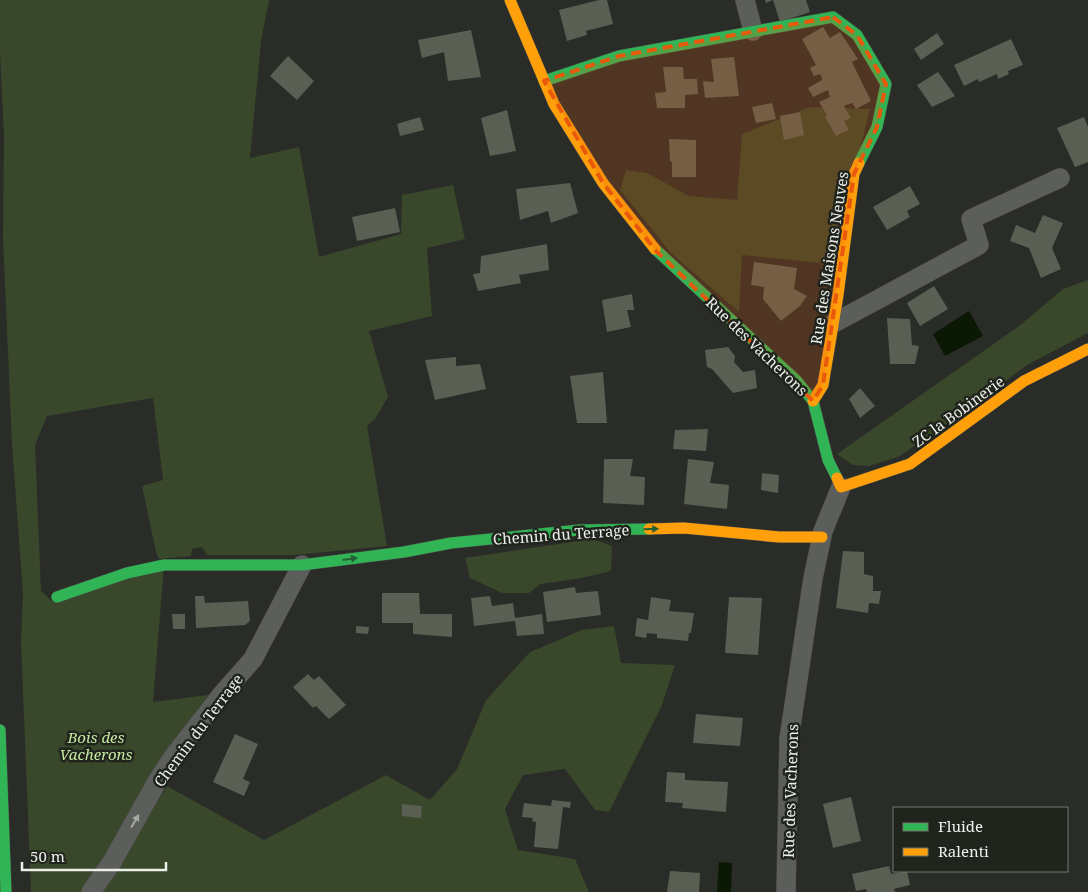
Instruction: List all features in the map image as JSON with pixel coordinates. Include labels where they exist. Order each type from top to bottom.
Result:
[{"type":"street","name":"Rue des Vacherons","points":[[510,0],[554,104],[603,182],[656,251],[796,380],[813,401],[828,460],[841,487],[822,537],[813,578],[789,739],[786,892]]},
{"type":"street","points":[[745,0],[753,31]]},
{"type":"street","name":"Rue des Maisons Neuves","points":[[544,81],[619,56],[833,17],[857,35],[886,84],[877,127],[854,174],[824,385],[813,401]]},
{"type":"street","points":[[834,323],[979,245],[971,219],[1060,178]]},
{"type":"street","name":"ZC la Bobinerie","points":[[841,487],[910,464],[1024,381],[1088,349]]},
{"type":"street","name":"Chemin du Terrage","points":[[57,597],[128,573],[164,565],[302,565],[404,552],[451,543],[579,530],[684,528],[779,537],[822,537]]},
{"type":"street","name":"Chemin du Terrage","points":[[91,892],[112,862],[158,780],[224,694],[253,660],[302,565]]},
{"type":"street","points":[[0,730],[6,892]]},
{"type":"highlighted area","points":[[833,17],[857,35],[886,84],[877,127],[854,174],[823,385],[813,401],[656,251],[603,183],[544,81],[619,56]]},
{"type":"green space","name":"Bois des Vacherons","points":[[0,0],[269,0],[261,41],[250,158],[299,147],[319,257],[401,234],[402,195],[453,185],[465,239],[427,248],[432,316],[369,331],[388,397],[375,419],[367,426],[387,546],[295,555],[207,555],[202,547],[192,549],[191,556],[159,559],[142,486],[163,480],[153,398],[47,416],[35,445],[41,591],[52,601],[164,565],[153,702],[223,693],[81,892],[31,892],[21,642],[23,594],[12,444],[3,239],[4,136]]},
{"type":"green space","points":[[810,107],[870,109],[831,264],[742,255],[739,312],[671,253],[620,190],[626,170],[647,173],[689,196],[737,200],[742,134]]},
{"type":"green space","points":[[1088,280],[1088,333],[1027,365],[945,426],[898,457],[869,466],[853,465],[837,454],[1019,326],[1063,289]]},
{"type":"green space","points":[[592,539],[612,546],[611,571],[582,578],[540,584],[529,593],[502,593],[470,578],[465,558]]},
{"type":"green space","points":[[614,626],[621,663],[675,665],[662,705],[609,812],[595,810],[565,769],[523,775],[505,809],[518,850],[575,859],[589,892],[102,892],[167,786],[264,840],[386,775],[430,800],[457,769],[486,700],[530,652],[582,630]]},
{"type":"shaded area","points":[[969,311],[983,336],[945,356],[933,334]]},
{"type":"shaded area","points":[[719,862],[732,863],[731,892],[717,892]]},
{"type":"building","points":[[599,0],[607,0],[613,24],[586,31],[587,35],[567,41],[559,10]]},
{"type":"building","points":[[773,0],[806,0],[810,12],[780,22]]},
{"type":"building","points":[[823,27],[830,38],[840,32],[858,59],[852,62],[871,101],[856,109],[852,103],[844,106],[851,118],[844,121],[849,130],[836,136],[819,102],[830,97],[828,90],[813,97],[808,88],[822,80],[822,78],[820,74],[814,76],[810,68],[816,65],[802,39]]},
{"type":"building","points":[[471,30],[481,77],[448,81],[444,52],[422,58],[418,40]]},
{"type":"building","points":[[937,33],[944,44],[921,60],[914,49]]},
{"type":"building","points":[[1011,39],[1023,65],[1008,71],[1009,74],[998,79],[997,74],[979,82],[978,79],[964,86],[954,65]]},
{"type":"building","points":[[288,56],[314,81],[297,100],[270,76]]},
{"type":"building","points":[[734,57],[739,96],[705,98],[703,81],[714,82],[711,59]]},
{"type":"building","points":[[663,67],[683,67],[684,79],[697,79],[698,94],[685,95],[685,108],[657,108],[655,93],[666,92]]},
{"type":"building","points":[[938,72],[955,96],[932,107],[917,85]]},
{"type":"building","points":[[772,103],[776,119],[756,123],[752,107]]},
{"type":"building","points":[[507,110],[516,151],[490,156],[481,118]]},
{"type":"building","points":[[800,112],[804,135],[784,140],[780,116]]},
{"type":"building","points":[[420,117],[424,130],[400,136],[397,124]]},
{"type":"building","points":[[1084,117],[1088,127],[1088,162],[1075,167],[1057,128]]},
{"type":"building","points":[[669,139],[696,140],[696,177],[672,177]]},
{"type":"building","points":[[570,183],[578,213],[551,223],[548,211],[520,220],[516,189]]},
{"type":"building","points":[[910,186],[920,204],[907,211],[910,217],[887,230],[873,207]]},
{"type":"building","points":[[395,208],[400,232],[357,241],[352,217]]},
{"type":"building","points":[[1043,215],[1063,223],[1052,248],[1061,269],[1041,278],[1029,248],[1010,241],[1016,225],[1035,233]]},
{"type":"building","points":[[547,244],[549,270],[519,275],[521,283],[478,291],[473,274],[480,273],[481,256]]},
{"type":"building","points":[[754,262],[797,268],[794,289],[807,296],[800,306],[781,321],[763,299],[764,287],[751,285]]},
{"type":"building","points":[[934,286],[948,309],[920,326],[907,303]]},
{"type":"building","points":[[632,294],[634,310],[627,310],[631,327],[607,332],[602,300]]},
{"type":"building","points":[[887,318],[910,319],[912,345],[919,346],[915,364],[890,364]]},
{"type":"building","points":[[728,347],[735,356],[734,362],[743,372],[755,370],[757,388],[733,393],[712,369],[707,367],[705,350]]},
{"type":"building","points":[[456,357],[456,366],[480,364],[486,389],[435,400],[425,360]]},
{"type":"building","points":[[603,372],[607,423],[577,423],[570,376]]},
{"type":"building","points":[[860,388],[875,406],[860,418],[849,399]]},
{"type":"building","points":[[708,429],[706,451],[673,449],[675,430]]},
{"type":"building","points":[[604,459],[633,459],[630,476],[645,477],[644,505],[603,503]]},
{"type":"building","points":[[688,459],[714,462],[710,483],[729,485],[727,509],[684,504]]},
{"type":"building","points":[[762,473],[779,475],[778,493],[761,490]]},
{"type":"building","points":[[843,551],[864,552],[864,574],[873,576],[873,591],[881,591],[879,604],[869,603],[868,613],[836,608]]},
{"type":"building","points":[[575,587],[576,593],[598,591],[601,615],[547,622],[543,592]]},
{"type":"building","points":[[382,593],[419,593],[420,614],[452,614],[452,637],[413,634],[413,623],[382,623]]},
{"type":"building","points":[[195,596],[204,596],[205,603],[248,601],[250,621],[245,625],[196,628]]},
{"type":"building","points":[[490,596],[492,606],[513,603],[515,618],[542,614],[544,634],[517,636],[515,621],[474,626],[471,598]]},
{"type":"building","points":[[651,597],[671,600],[669,611],[694,613],[688,641],[657,638],[657,634],[647,633],[646,638],[635,636],[637,618],[648,620]]},
{"type":"building","points":[[729,597],[762,598],[758,655],[725,653]]},
{"type":"building","points":[[172,614],[185,614],[185,629],[173,629]]},
{"type":"building","points":[[356,626],[369,627],[368,634],[356,633]]},
{"type":"building","points":[[308,674],[314,680],[319,676],[346,705],[329,719],[316,706],[313,708],[293,687]]},
{"type":"building","points":[[696,714],[743,718],[740,746],[693,743]]},
{"type":"building","points":[[235,734],[258,744],[243,779],[250,782],[244,796],[213,782]]},
{"type":"building","points":[[667,772],[685,773],[685,780],[728,782],[726,812],[682,808],[683,803],[665,802]]},
{"type":"building","points":[[851,797],[861,841],[833,848],[823,804]]},
{"type":"building","points":[[552,800],[571,802],[570,808],[563,807],[558,849],[534,847],[536,822],[532,821],[533,818],[522,817],[524,803],[551,806]]},
{"type":"building","points":[[402,804],[422,806],[421,818],[402,816]]},
{"type":"building","points":[[889,866],[891,874],[907,872],[910,885],[894,889],[895,892],[867,892],[866,889],[856,891],[852,874]]},
{"type":"building","points":[[670,871],[700,873],[699,892],[667,892]]},
{"type":"traffic: fast","points":[[544,81],[619,56],[833,17],[857,35],[886,84],[877,127],[859,163]]},
{"type":"traffic: fast","points":[[655,249],[796,380],[813,401],[828,460],[837,478]]},
{"type":"traffic: fast","points":[[57,597],[127,573],[164,565],[302,565],[404,552],[451,543],[579,530],[649,529]]},
{"type":"traffic: fast","points":[[0,730],[6,892]]},
{"type":"traffic: slow","points":[[510,0],[554,104],[603,183],[655,249]]},
{"type":"traffic: slow","points":[[813,401],[823,385],[838,295],[854,174],[859,163]]},
{"type":"traffic: slow","points":[[837,478],[841,487],[910,464],[1024,381],[1088,349]]},
{"type":"traffic: slow","points":[[649,529],[684,528],[779,537],[822,537]]}]
